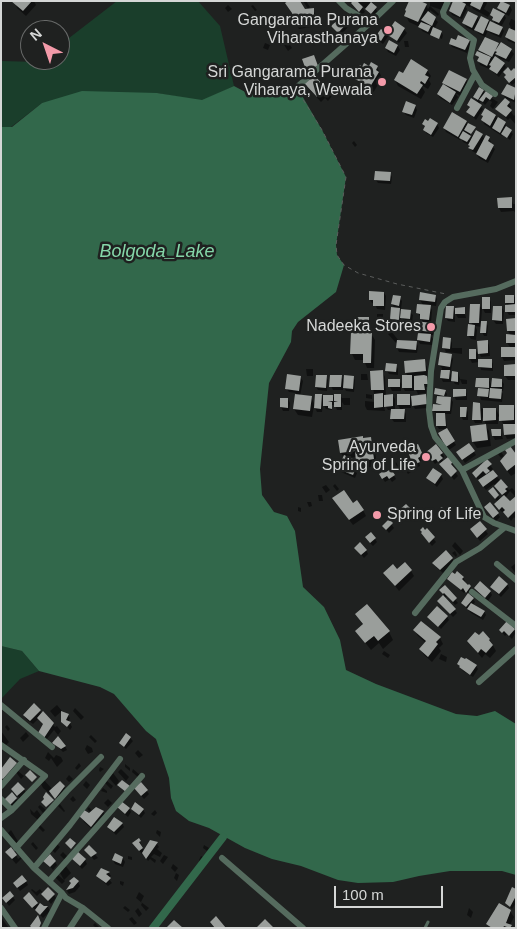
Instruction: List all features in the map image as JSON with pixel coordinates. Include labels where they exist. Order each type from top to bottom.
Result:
[{"type":"street","points":[[339,1],[346,8],[370,23]]},
{"type":"street","points":[[297,88],[393,1]]},
{"type":"street","points":[[448,1],[444,16],[474,40],[470,58],[475,74],[482,85],[495,94]]},
{"type":"street","points":[[457,108],[475,74]]},
{"type":"street","points":[[516,281],[496,289],[453,297],[445,302],[441,308],[431,371],[429,410],[431,426],[435,437],[462,470],[484,517],[504,528],[516,531]]},
{"type":"street","points":[[462,470],[516,441]]},
{"type":"street","points":[[416,613],[456,562],[480,548],[504,528]]},
{"type":"street","points":[[497,564],[516,580]]},
{"type":"street","points":[[472,592],[516,626]]},
{"type":"street","points":[[479,682],[516,649]]},
{"type":"street","points":[[1,705],[52,747]]},
{"type":"street","points":[[1,744],[45,776],[12,810],[1,818]]},
{"type":"street","points":[[16,848],[67,791],[101,757]]},
{"type":"street","points":[[34,868],[70,825],[120,759]]},
{"type":"street","points":[[1,786],[24,760]]},
{"type":"street","points":[[49,881],[142,776]]},
{"type":"street","points":[[1,800],[12,810]]},
{"type":"street","points":[[1,830],[34,868],[66,898],[83,908],[108,928]]},
{"type":"street","points":[[222,858],[303,928]]},
{"type":"street","points":[[44,928],[62,893]]},
{"type":"street","points":[[1,908],[15,928]]},
{"type":"street","points":[[70,928],[83,908]]},
{"type":"lane","points":[[425,928],[428,922]]},
{"type":"path","points":[[297,88],[322,130],[346,177],[336,245],[337,255],[344,265],[358,273],[453,297]]},
{"type":"shaded area","points":[[117,1],[198,1],[220,26],[234,86],[202,101],[157,93],[42,103],[11,127],[1,127],[1,61],[20,62],[20,70],[70,70],[70,37]]},
{"type":"shaded area","points":[[1,646],[22,651],[39,671],[20,679],[1,699]]},
{"type":"water","name":"Bolgoda_Lake","points":[[234,86],[249,94],[297,87],[346,177],[336,245],[337,255],[344,265],[336,292],[298,322],[292,331],[291,342],[269,383],[260,469],[262,495],[274,512],[287,516],[295,531],[303,587],[324,607],[340,640],[346,670],[376,684],[456,714],[477,716],[495,711],[516,724],[516,875],[502,871],[450,871],[393,882],[358,883],[338,880],[301,866],[272,859],[245,848],[209,828],[189,821],[176,811],[171,798],[169,778],[156,739],[146,731],[114,694],[100,687],[39,671],[22,651],[1,646],[1,127],[12,127],[42,103],[82,91],[157,93],[202,100]]},
{"type":"building","points":[[11,1],[32,1],[23,11]]},
{"type":"building","points":[[288,1],[300,1],[305,9],[314,8],[314,20],[294,24],[292,13],[285,3]]},
{"type":"building","points":[[357,1],[363,7],[359,12],[351,3]]},
{"type":"building","points":[[409,1],[420,1],[427,4],[418,22],[404,16]]},
{"type":"building","points":[[453,1],[460,1],[466,4],[460,17],[449,11]]},
{"type":"building","points":[[472,1],[484,1],[480,10],[470,5]]},
{"type":"building","points":[[501,1],[510,5],[506,13],[497,8]]},
{"type":"building","points":[[371,2],[377,7],[371,14],[365,9]]},
{"type":"building","points":[[493,8],[505,14],[499,23],[492,20],[493,17],[490,15]]},
{"type":"building","points":[[428,11],[436,17],[432,26],[421,20]]},
{"type":"building","points":[[468,11],[478,16],[472,28],[462,23]]},
{"type":"building","points":[[481,16],[489,20],[483,34],[474,30]]},
{"type":"building","points":[[346,17],[349,21],[338,33],[331,26],[340,18],[342,20]]},
{"type":"building","points":[[395,21],[405,28],[397,41],[386,34]]},
{"type":"building","points":[[490,21],[503,27],[499,35],[486,30]]},
{"type":"building","points":[[421,22],[431,26],[428,32],[418,27]]},
{"type":"building","points":[[433,27],[442,31],[439,39],[430,35]]},
{"type":"building","points":[[509,28],[516,31],[515,42],[505,37]]},
{"type":"building","points":[[381,29],[386,33],[381,41],[375,37]]},
{"type":"building","points":[[458,35],[470,40],[465,50],[449,44],[451,38],[456,40]]},
{"type":"building","points":[[485,37],[499,43],[492,57],[478,50]]},
{"type":"building","points":[[389,40],[398,45],[394,53],[385,48]]},
{"type":"building","points":[[501,42],[512,49],[506,59],[495,54]]},
{"type":"building","points":[[477,51],[491,57],[487,66],[477,61],[479,57],[475,55]]},
{"type":"building","points":[[314,55],[318,66],[306,70],[302,59]]},
{"type":"building","points":[[495,56],[505,63],[497,74],[489,69],[491,66],[489,65]]},
{"type":"building","points":[[411,59],[428,70],[425,75],[429,77],[425,84],[421,81],[420,83],[423,85],[417,94],[394,80],[399,71],[403,73]]},
{"type":"building","points":[[371,62],[378,66],[376,70],[379,72],[370,87],[355,79],[360,65],[362,67],[364,63],[369,66]]},
{"type":"building","points":[[508,67],[511,71],[514,68],[516,70],[516,77],[509,83],[504,77],[506,75],[503,72]]},
{"type":"building","points":[[449,70],[467,79],[460,92],[442,83]]},
{"type":"building","points":[[313,74],[326,88],[317,97],[304,83]]},
{"type":"building","points":[[443,84],[456,92],[450,103],[437,94]]},
{"type":"building","points":[[507,84],[516,88],[514,100],[501,94]]},
{"type":"building","points":[[479,87],[484,90],[478,100],[473,97]]},
{"type":"building","points":[[486,91],[493,96],[490,100],[486,97],[483,102],[479,100]]},
{"type":"building","points":[[471,98],[482,105],[474,117],[466,112],[470,107],[467,105]]},
{"type":"building","points":[[505,98],[510,102],[507,106],[512,110],[506,117],[495,109]]},
{"type":"building","points":[[406,101],[416,105],[412,115],[402,112]]},
{"type":"building","points":[[485,108],[496,115],[490,126],[481,120],[483,116],[481,115]]},
{"type":"building","points":[[452,112],[467,121],[458,137],[443,128]]},
{"type":"building","points":[[498,117],[506,122],[500,133],[492,128]]},
{"type":"building","points":[[430,118],[438,123],[431,135],[423,130],[425,126],[422,124],[425,119],[428,121]]},
{"type":"building","points":[[468,123],[476,127],[471,134],[464,130]]},
{"type":"building","points":[[506,126],[512,130],[507,138],[501,134]]},
{"type":"building","points":[[476,130],[483,134],[473,150],[468,148],[470,146],[468,145]]},
{"type":"building","points":[[463,131],[471,136],[467,142],[459,138]]},
{"type":"building","points":[[486,135],[490,137],[488,141],[494,145],[486,160],[476,154]]},
{"type":"building","points":[[375,171],[391,172],[390,181],[374,180]]},
{"type":"building","points":[[512,197],[512,208],[498,208],[497,198]]},
{"type":"building","points":[[369,291],[384,292],[384,306],[373,306],[373,300],[369,300]]},
{"type":"building","points":[[420,292],[436,295],[435,302],[419,300]]},
{"type":"building","points":[[393,295],[401,296],[399,306],[391,304]]},
{"type":"building","points":[[505,295],[514,295],[514,303],[505,303]]},
{"type":"building","points":[[482,297],[490,297],[490,309],[482,309]]},
{"type":"building","points":[[417,304],[431,305],[429,320],[420,319],[420,314],[416,313]]},
{"type":"building","points":[[470,304],[480,304],[479,323],[469,323]]},
{"type":"building","points":[[516,304],[516,312],[505,312],[505,305]]},
{"type":"building","points":[[446,306],[454,306],[453,319],[445,318]]},
{"type":"building","points":[[493,306],[502,306],[502,321],[492,320]]},
{"type":"building","points":[[391,307],[400,308],[399,320],[390,319]]},
{"type":"building","points":[[465,307],[465,314],[455,314],[455,308]]},
{"type":"building","points":[[401,309],[411,310],[410,319],[400,318]]},
{"type":"building","points":[[356,317],[369,317],[369,329],[356,329]]},
{"type":"building","points":[[516,318],[516,331],[507,331],[506,319]]},
{"type":"building","points":[[415,321],[432,323],[432,332],[414,330]]},
{"type":"building","points":[[481,321],[487,321],[486,333],[480,333]]},
{"type":"building","points":[[468,324],[475,325],[474,336],[467,336]]},
{"type":"building","points":[[351,332],[372,333],[371,363],[363,363],[363,354],[350,354]]},
{"type":"building","points":[[418,333],[431,334],[430,342],[417,340]]},
{"type":"building","points":[[506,334],[516,335],[516,343],[506,343]]},
{"type":"building","points":[[443,337],[451,338],[450,349],[442,348]]},
{"type":"building","points":[[397,340],[417,341],[416,350],[396,348]]},
{"type":"building","points":[[488,340],[488,353],[478,354],[477,341]]},
{"type":"building","points":[[501,347],[516,347],[516,357],[501,357]]},
{"type":"building","points":[[469,349],[476,349],[476,359],[469,359]]},
{"type":"building","points":[[440,352],[452,354],[450,367],[438,365]]},
{"type":"building","points":[[425,359],[426,371],[405,373],[404,361]]},
{"type":"building","points":[[478,359],[492,359],[492,368],[478,367]]},
{"type":"building","points":[[386,363],[397,364],[396,372],[385,371]]},
{"type":"building","points":[[516,364],[516,376],[504,376],[504,365]]},
{"type":"building","points":[[383,370],[384,390],[371,390],[370,371]]},
{"type":"building","points":[[441,370],[450,370],[449,379],[440,378]]},
{"type":"building","points":[[452,371],[458,372],[458,382],[451,381]]},
{"type":"building","points":[[287,374],[301,376],[299,391],[285,389]]},
{"type":"building","points":[[316,375],[327,375],[326,388],[315,387]]},
{"type":"building","points":[[330,375],[342,375],[341,387],[329,387]]},
{"type":"building","points":[[344,375],[354,376],[353,389],[343,388]]},
{"type":"building","points":[[402,375],[412,375],[412,388],[402,388]]},
{"type":"building","points":[[414,376],[427,376],[428,384],[424,384],[425,390],[414,390]]},
{"type":"building","points":[[476,378],[489,378],[489,388],[475,387]]},
{"type":"building","points":[[492,378],[502,379],[502,387],[491,387]]},
{"type":"building","points":[[388,379],[400,379],[400,387],[388,387]]},
{"type":"building","points":[[435,388],[446,390],[444,396],[434,394]]},
{"type":"building","points":[[478,388],[489,389],[488,397],[477,396]]},
{"type":"building","points":[[490,388],[502,389],[501,399],[489,398]]},
{"type":"building","points":[[453,389],[466,389],[466,396],[453,397]]},
{"type":"building","points":[[383,393],[383,407],[374,408],[374,394]]},
{"type":"building","points":[[295,394],[312,396],[310,411],[293,409]]},
{"type":"building","points":[[315,394],[322,394],[321,409],[314,408]]},
{"type":"building","points":[[334,394],[341,394],[341,407],[334,407],[334,402],[338,402],[334,401]]},
{"type":"building","points":[[393,394],[393,406],[384,407],[384,395]]},
{"type":"building","points":[[397,394],[410,394],[410,405],[397,405]]},
{"type":"building","points":[[426,394],[427,404],[412,406],[411,396]]},
{"type":"building","points":[[323,395],[333,395],[333,401],[328,401],[332,402],[332,409],[328,408],[328,406],[323,406]]},
{"type":"building","points":[[437,396],[451,397],[450,411],[432,411],[433,404],[442,405],[436,403]]},
{"type":"building","points":[[280,398],[288,398],[288,408],[280,407]]},
{"type":"building","points":[[473,402],[480,403],[481,420],[472,420]]},
{"type":"building","points":[[499,405],[514,405],[514,420],[499,421]]},
{"type":"building","points":[[460,407],[467,407],[466,417],[460,417]]},
{"type":"building","points":[[483,408],[496,408],[496,420],[483,421]]},
{"type":"building","points":[[391,409],[405,409],[404,419],[390,419]]},
{"type":"building","points":[[436,413],[445,413],[446,426],[436,426]]},
{"type":"building","points":[[486,424],[488,440],[472,442],[470,426]]},
{"type":"building","points":[[503,424],[516,424],[516,434],[504,435]]},
{"type":"building","points":[[447,428],[455,441],[446,447],[438,433]]},
{"type":"building","points":[[491,429],[501,429],[501,436],[492,436]]},
{"type":"building","points":[[363,436],[363,438],[371,437],[374,459],[356,462],[355,451],[340,453],[338,440]]},
{"type":"building","points":[[469,443],[475,451],[462,460],[456,452]]},
{"type":"building","points":[[418,444],[423,455],[418,458],[420,462],[413,465],[407,449]]},
{"type":"building","points":[[436,444],[443,453],[440,455],[443,458],[438,462],[436,459],[432,461],[425,453]]},
{"type":"building","points":[[510,446],[516,454],[516,464],[507,471],[500,461],[507,453],[505,450]]},
{"type":"building","points":[[344,455],[355,460],[352,466],[356,468],[353,475],[338,469]]},
{"type":"building","points":[[448,457],[453,462],[451,464],[457,471],[451,477],[439,464]]},
{"type":"building","points":[[408,458],[413,466],[405,471],[400,463]]},
{"type":"building","points":[[487,459],[492,464],[487,468],[490,471],[486,474],[483,471],[476,478],[472,473]]},
{"type":"building","points":[[433,468],[442,474],[435,484],[426,478]]},
{"type":"building","points":[[391,469],[395,475],[389,479],[387,476],[382,479],[379,474]]},
{"type":"building","points":[[493,470],[498,476],[483,487],[478,480]]},
{"type":"building","points":[[501,479],[508,487],[505,489],[507,491],[502,495],[494,486]]},
{"type":"building","points":[[493,487],[499,495],[495,499],[488,491]]},
{"type":"building","points":[[344,490],[353,503],[357,500],[364,510],[349,520],[332,498]]},
{"type":"building","points":[[504,495],[510,501],[516,496],[516,510],[508,518],[503,512],[505,510],[502,507],[499,510],[494,504]]},
{"type":"building","points":[[490,502],[499,513],[493,518],[484,507]]},
{"type":"building","points":[[406,504],[411,509],[403,516],[398,511]]},
{"type":"building","points":[[441,507],[448,510],[446,518],[438,516]]},
{"type":"building","points":[[389,519],[393,523],[386,530],[382,526]]},
{"type":"building","points":[[480,521],[487,529],[477,538],[470,529]]},
{"type":"building","points":[[423,527],[425,530],[427,528],[435,537],[429,543],[421,533],[420,530]]},
{"type":"building","points":[[371,532],[376,538],[370,543],[365,537]]},
{"type":"building","points":[[360,542],[367,550],[361,555],[354,548]]},
{"type":"building","points":[[446,550],[453,558],[440,570],[432,563]]},
{"type":"building","points":[[405,562],[412,570],[395,586],[383,573],[393,564],[397,569]]},
{"type":"building","points":[[457,571],[464,577],[462,579],[471,586],[466,593],[463,588],[461,590],[447,579],[452,572],[455,574]]},
{"type":"building","points":[[499,576],[508,584],[499,594],[490,587]]},
{"type":"building","points":[[480,581],[491,591],[485,598],[474,588]]},
{"type":"building","points":[[445,585],[457,598],[453,602],[439,590]]},
{"type":"building","points":[[468,593],[474,598],[466,607],[461,603]]},
{"type":"building","points":[[443,595],[456,609],[450,614],[437,601]]},
{"type":"building","points":[[471,603],[485,611],[481,617],[467,609]]},
{"type":"building","points":[[367,604],[390,631],[378,641],[374,636],[365,643],[355,631],[363,624],[355,614]]},
{"type":"building","points":[[437,606],[448,616],[438,627],[427,617]]},
{"type":"building","points":[[421,621],[441,637],[428,657],[419,649],[426,641],[413,630]]},
{"type":"building","points":[[507,621],[515,629],[509,636],[504,631],[502,633],[499,630]]},
{"type":"building","points":[[483,631],[493,645],[486,653],[481,649],[478,653],[467,641],[475,632],[479,635]]},
{"type":"building","points":[[461,657],[477,665],[470,675],[457,664]]},
{"type":"building","points":[[34,703],[41,710],[30,721],[23,715]]},
{"type":"building","points":[[43,711],[54,723],[44,738],[38,733],[43,724],[37,718]]},
{"type":"building","points":[[61,711],[69,714],[66,720],[71,722],[67,727],[61,722]]},
{"type":"building","points":[[126,733],[131,737],[124,747],[119,743]]},
{"type":"building","points":[[58,736],[66,746],[61,749],[52,743]]},
{"type":"building","points":[[10,757],[17,763],[3,779],[1,778],[1,769]]},
{"type":"building","points":[[30,770],[37,777],[32,782],[25,775]]},
{"type":"building","points":[[122,780],[130,786],[126,792],[117,785]]},
{"type":"building","points":[[60,781],[65,786],[55,799],[49,791]]},
{"type":"building","points":[[18,782],[25,789],[17,796],[11,789]]},
{"type":"building","points":[[141,782],[148,790],[141,796],[134,788]]},
{"type":"building","points":[[12,792],[17,798],[9,806],[4,800]]},
{"type":"building","points":[[46,792],[54,800],[46,807],[41,802]]},
{"type":"building","points":[[121,801],[130,808],[125,814],[117,807]]},
{"type":"building","points":[[135,802],[144,809],[139,815],[131,809]]},
{"type":"building","points":[[96,807],[104,811],[91,827],[79,816],[84,810],[89,813]]},
{"type":"building","points":[[114,817],[123,823],[114,832],[107,827]]},
{"type":"building","points":[[70,838],[76,843],[71,849],[65,843]]},
{"type":"building","points":[[139,838],[143,848],[139,851],[132,843]]},
{"type":"building","points":[[150,840],[158,842],[146,859],[142,853]]},
{"type":"building","points":[[89,845],[97,853],[91,857],[84,850]]},
{"type":"building","points":[[11,847],[17,855],[12,859],[5,852]]},
{"type":"building","points":[[77,851],[86,859],[80,866],[71,858]]},
{"type":"building","points":[[115,853],[123,857],[121,864],[112,860]]},
{"type":"building","points":[[50,854],[56,861],[50,867],[43,861]]},
{"type":"building","points":[[101,868],[110,872],[106,874],[111,878],[106,883],[96,876]]},
{"type":"building","points":[[22,875],[27,881],[17,888],[13,883]]},
{"type":"building","points":[[74,877],[79,881],[73,888],[66,890],[71,883],[69,881]]},
{"type":"building","points":[[48,887],[55,894],[48,901],[41,894]]},
{"type":"building","points":[[512,887],[516,889],[516,896],[510,907],[505,903]]},
{"type":"building","points":[[10,891],[14,896],[6,903],[2,898]]},
{"type":"building","points":[[29,892],[38,903],[32,908],[23,898]]},
{"type":"building","points":[[40,903],[48,906],[40,915],[35,910]]},
{"type":"building","points":[[499,903],[511,910],[506,923],[512,925],[510,928],[504,926],[503,928],[492,928],[486,924]]},
{"type":"building","points":[[38,915],[41,923],[39,928],[32,928],[30,926]]},
{"type":"building","points":[[216,916],[226,928],[215,928],[210,922]]},
{"type":"building","points":[[265,919],[274,928],[256,928]]},
{"type":"building","points":[[174,920],[183,928],[166,928]]},
{"type":"waterway","points":[[153,928],[223,837]]},
{"type":"place","name":"Gangarama Purana Viharasthanaya","points":[[388,30]]},
{"type":"place","name":"Sri Gangarama Purana Viharaya, Wewala","points":[[382,82]]},
{"type":"place","name":"Nadeeka Stores","points":[[431,327]]},
{"type":"place","name":"Ayurveda Spring of Life","points":[[426,457]]},
{"type":"place","name":"Spring of Life","points":[[377,515]]}]
